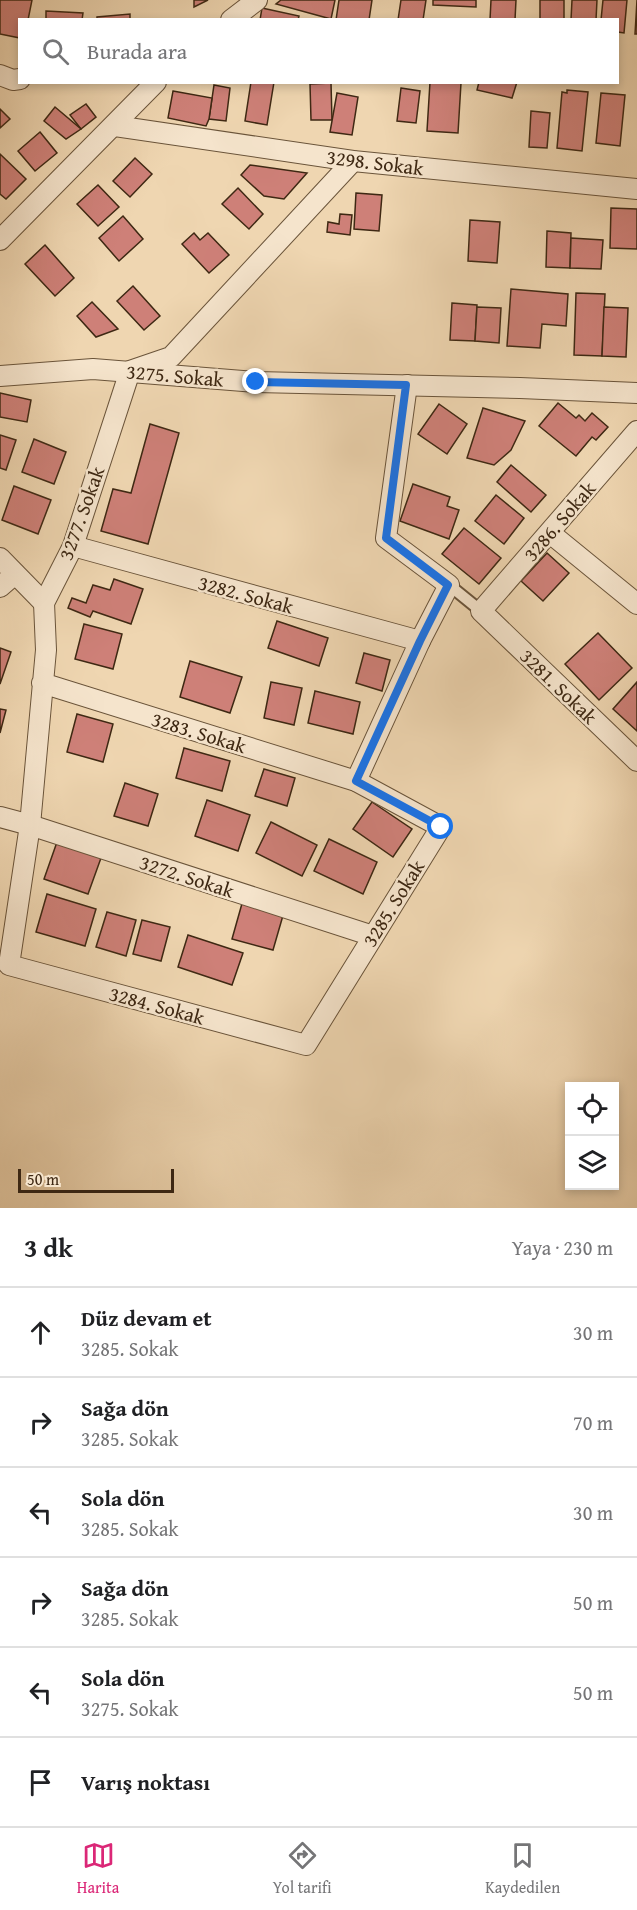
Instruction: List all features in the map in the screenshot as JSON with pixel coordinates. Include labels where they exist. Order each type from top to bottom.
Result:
[{"type":"street","points":[[234,18],[257,0]]},
{"type":"street","points":[[0,75],[18,79]]},
{"type":"street","points":[[0,240],[154,84]]},
{"type":"street","name":"3298. Sokak","points":[[115,126],[353,161],[637,189]]},
{"type":"street","points":[[130,371],[171,357],[353,161]]},
{"type":"street","name":"3275. Sokak","points":[[0,376],[93,369],[256,382],[637,393]]},
{"type":"street","name":"3277. Sokak","points":[[9,965],[6,940],[30,825],[46,650],[44,603],[73,546],[130,371]]},
{"type":"street","points":[[356,781],[448,585],[386,538],[406,385]]},
{"type":"street","name":"3286. Sokak","points":[[481,611],[637,430]]},
{"type":"street","points":[[550,533],[637,604]]},
{"type":"street","name":"3282. Sokak","points":[[73,546],[420,641]]},
{"type":"street","points":[[0,558],[8,580],[44,603]]},
{"type":"street","name":"3281. Sokak","points":[[481,611],[637,761]]},
{"type":"street","name":"3283. Sokak","points":[[42,683],[356,781]]},
{"type":"street","name":"3285. Sokak","points":[[306,1045],[441,827],[356,781]]},
{"type":"street","name":"3272. Sokak","points":[[0,817],[373,936]]},
{"type":"street","name":"3284. Sokak","points":[[9,965],[306,1045]]},
{"type":"lane","points":[[448,585],[481,611]]},
{"type":"building","points":[[0,0],[32,0],[28,18],[18,18],[18,38],[0,34]]},
{"type":"building","points":[[194,0],[208,0],[194,7]]},
{"type":"building","points":[[281,0],[335,0],[331,18],[276,4]]},
{"type":"building","points":[[339,0],[372,0],[369,18],[336,18]]},
{"type":"building","points":[[401,0],[426,0],[423,18],[398,18]]},
{"type":"building","points":[[433,0],[476,0],[476,7],[433,5]]},
{"type":"building","points":[[491,0],[516,0],[515,18],[490,18]]},
{"type":"building","points":[[540,0],[564,0],[564,18],[540,18]]},
{"type":"building","points":[[572,0],[597,0],[596,18],[571,18]]},
{"type":"building","points":[[603,0],[627,0],[624,33],[619,32],[619,18],[601,18]]},
{"type":"building","points":[[637,0],[637,34],[635,34]]},
{"type":"building","points":[[262,8],[299,16],[298,18],[260,18]]},
{"type":"building","points":[[46,11],[83,13],[82,18],[46,18]]},
{"type":"building","points":[[130,14],[130,18],[97,17]]},
{"type":"building","points":[[251,84],[274,84],[267,125],[245,121]]},
{"type":"building","points":[[310,84],[331,84],[332,120],[311,120]]},
{"type":"building","points":[[430,84],[461,84],[458,133],[427,131]]},
{"type":"building","points":[[478,84],[516,84],[512,98],[477,90]]},
{"type":"building","points":[[214,85],[230,88],[226,121],[209,119]]},
{"type":"building","points":[[401,88],[420,91],[416,123],[397,121]]},
{"type":"building","points":[[567,90],[588,92],[582,151],[557,148],[562,92],[567,93]]},
{"type":"building","points":[[173,91],[212,98],[206,126],[168,118]]},
{"type":"building","points":[[337,93],[358,97],[352,135],[330,132]]},
{"type":"building","points":[[601,93],[625,95],[620,146],[596,143]]},
{"type":"building","points":[[86,104],[96,117],[81,129],[70,115]]},
{"type":"building","points":[[55,107],[81,129],[66,139],[44,121]]},
{"type":"building","points":[[0,109],[10,119],[0,128]]},
{"type":"building","points":[[531,111],[550,113],[547,148],[529,147]]},
{"type":"building","points":[[40,132],[57,153],[35,171],[18,151]]},
{"type":"building","points":[[0,154],[26,179],[6,199],[0,194]]},
{"type":"building","points":[[135,158],[152,174],[130,197],[113,181]]},
{"type":"building","points":[[250,165],[307,173],[284,199],[264,196],[241,175]]},
{"type":"building","points":[[98,185],[119,207],[98,226],[77,204]]},
{"type":"building","points":[[238,188],[263,214],[249,229],[222,204]]},
{"type":"building","points":[[356,193],[382,195],[379,231],[354,229]]},
{"type":"building","points":[[611,208],[637,209],[637,249],[610,248]]},
{"type":"building","points":[[340,214],[352,215],[350,235],[327,232],[328,222],[339,224]]},
{"type":"building","points":[[123,216],[143,239],[119,261],[99,238]]},
{"type":"building","points":[[470,220],[500,222],[497,263],[468,261]]},
{"type":"building","points":[[547,231],[571,233],[570,268],[546,267]]},
{"type":"building","points":[[194,233],[200,240],[208,233],[229,255],[209,273],[182,244]]},
{"type":"building","points":[[571,238],[603,240],[601,269],[570,268]]},
{"type":"building","points":[[45,245],[74,278],[55,296],[25,264]]},
{"type":"building","points":[[133,286],[160,316],[144,330],[117,301]]},
{"type":"building","points":[[511,289],[568,294],[566,326],[542,324],[540,348],[507,346]]},
{"type":"building","points":[[576,293],[605,294],[602,356],[574,355]]},
{"type":"building","points":[[92,302],[118,329],[96,337],[77,316]]},
{"type":"building","points":[[452,303],[477,305],[475,341],[450,340]]},
{"type":"building","points":[[477,307],[501,308],[499,343],[475,341]]},
{"type":"building","points":[[604,307],[628,308],[626,357],[602,356]]},
{"type":"building","points":[[0,393],[31,400],[27,422],[0,417]]},
{"type":"building","points":[[558,403],[576,418],[579,415],[585,421],[592,413],[608,427],[596,440],[592,437],[576,456],[539,426]]},
{"type":"building","points":[[439,404],[467,424],[447,454],[418,434]]},
{"type":"building","points":[[483,408],[525,421],[511,450],[494,465],[467,458]]},
{"type":"building","points":[[150,424],[179,433],[148,544],[101,531],[113,489],[131,493]]},
{"type":"building","points":[[0,435],[16,440],[6,470],[0,468]]},
{"type":"building","points":[[34,439],[66,452],[54,484],[22,472]]},
{"type":"building","points":[[511,465],[546,495],[531,512],[497,482]]},
{"type":"building","points":[[413,484],[450,497],[447,506],[459,510],[449,539],[400,521]]},
{"type":"building","points":[[14,486],[51,500],[38,534],[2,520]]},
{"type":"building","points":[[496,495],[524,518],[504,544],[475,521]]},
{"type":"building","points":[[464,528],[501,558],[479,584],[442,554]]},
{"type":"building","points":[[547,553],[569,573],[543,601],[521,581]]},
{"type":"building","points":[[114,579],[143,589],[131,624],[93,611],[90,617],[68,608],[72,598],[86,603],[93,585],[110,590]]},
{"type":"building","points":[[277,621],[328,638],[319,666],[268,648]]},
{"type":"building","points":[[84,624],[122,634],[113,669],[75,659]]},
{"type":"building","points":[[598,633],[632,668],[599,700],[565,664]]},
{"type":"building","points":[[0,648],[11,652],[0,684]]},
{"type":"building","points":[[364,653],[390,660],[382,691],[356,683]]},
{"type":"building","points":[[190,661],[242,677],[230,713],[180,697]]},
{"type":"building","points":[[271,682],[302,688],[294,725],[264,718]]},
{"type":"building","points":[[637,682],[637,731],[613,709]]},
{"type":"building","points":[[315,691],[360,702],[353,734],[308,723]]},
{"type":"building","points":[[0,709],[6,710],[0,733]]},
{"type":"building","points":[[77,714],[113,724],[103,762],[67,752]]},
{"type":"building","points":[[184,748],[230,761],[222,791],[176,778]]},
{"type":"building","points":[[264,769],[295,778],[287,806],[255,796]]},
{"type":"building","points":[[125,783],[158,794],[148,826],[114,816]]},
{"type":"building","points":[[207,800],[250,815],[238,851],[195,836]]},
{"type":"building","points":[[372,802],[412,829],[393,857],[353,829]]},
{"type":"building","points":[[271,822],[317,845],[302,876],[256,853]]},
{"type":"building","points":[[329,839],[377,862],[363,894],[314,871]]},
{"type":"building","points":[[57,842],[101,858],[88,894],[44,879]]},
{"type":"building","points":[[47,894],[96,909],[85,946],[36,932]]},
{"type":"building","points":[[243,900],[284,912],[273,950],[232,939]]},
{"type":"building","points":[[107,912],[136,920],[126,956],[96,947]]},
{"type":"building","points":[[142,920],[170,927],[161,961],[133,954]]},
{"type":"building","points":[[188,935],[243,953],[232,985],[178,967]]},
{"type":"route","points":[[256,382],[406,385],[386,538],[448,585],[356,781],[441,827]]}]
